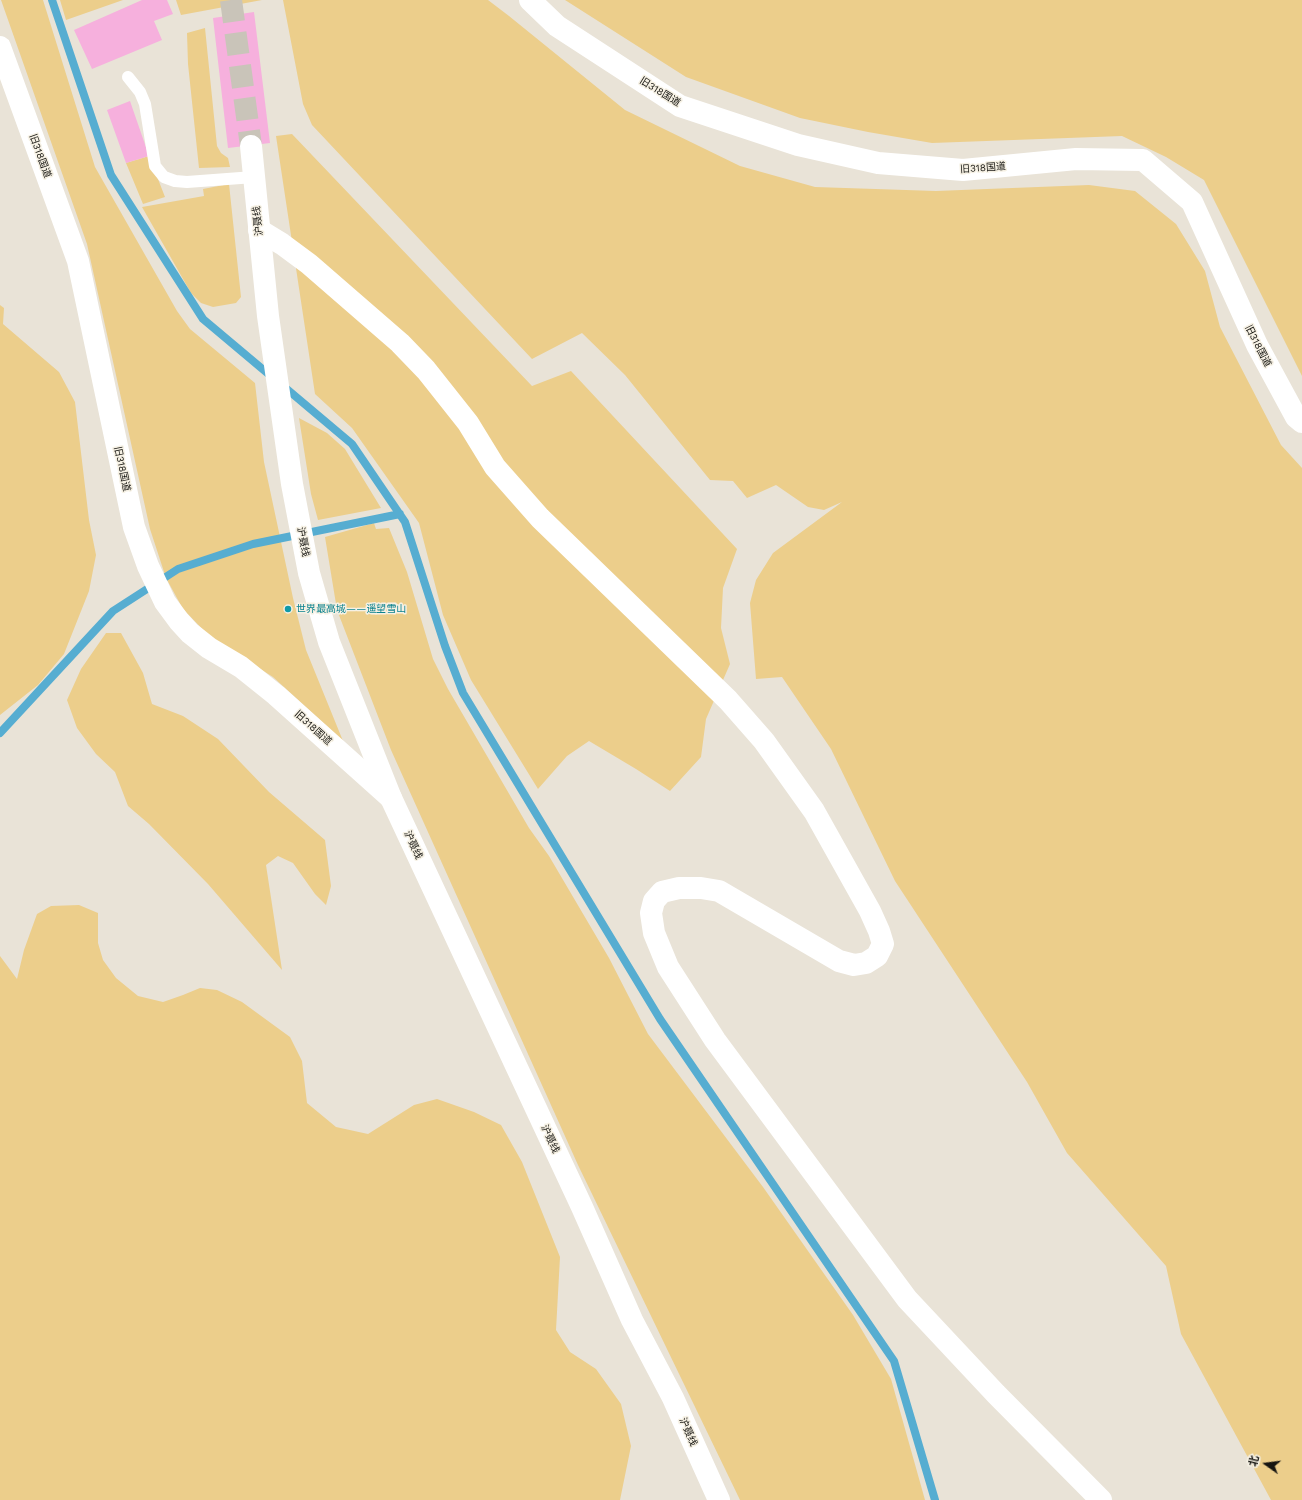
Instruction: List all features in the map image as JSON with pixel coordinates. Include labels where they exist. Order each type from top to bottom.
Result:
[{"type":"main road","name":"旧318国道","points":[[530,0],[557,26],[680,106],[798,145],[878,163],[962,170],[1076,159],[1143,160],[1192,202],[1257,346],[1296,417],[1302,422]]},
{"type":"main road","name":"旧318国道","points":[[0,47],[78,261],[134,527],[148,566],[165,602],[178,621],[190,633],[209,648],[241,667],[276,695],[391,798]]},
{"type":"main road","name":"沪聂线","points":[[251,146],[268,316],[286,448],[303,547],[320,613],[340,672],[391,798],[582,1207],[632,1320],[672,1398],[719,1500]]},
{"type":"main road","points":[[259,230],[282,244],[309,264],[400,343],[426,370],[468,423],[495,468],[540,518],[728,700],[764,740],[814,811],[870,910],[883,944],[877,956],[866,963],[854,965],[839,961],[719,891],[701,888],[679,888],[662,892],[654,901],[651,913],[654,933],[668,967],[715,1040],[906,1299],[996,1394],[1101,1500]]},
{"type":"lane","points":[[128,77],[140,92],[145,104],[155,166],[164,177],[175,181],[187,182],[254,176]]},
{"type":"shaded area","points":[[1,0],[43,0],[95,167],[177,311],[190,329],[255,383],[264,462],[293,598],[306,650],[343,741],[273,677],[211,638],[183,609],[166,578],[150,529],[87,244]]},
{"type":"shaded area","points":[[60,0],[123,0],[66,20]]},
{"type":"shaded area","points":[[176,0],[262,0],[181,15]]},
{"type":"shaded area","points":[[283,0],[488,0],[625,110],[740,166],[815,187],[936,191],[1089,185],[1135,191],[1176,224],[1205,271],[1220,327],[1281,445],[1302,468],[1302,1500],[1271,1500],[1181,1334],[1166,1266],[1067,1153],[1027,1082],[895,881],[831,749],[782,677],[756,679],[750,603],[756,580],[773,553],[842,502],[824,510],[808,507],[776,485],[747,498],[733,481],[710,480],[625,375],[582,333],[532,359],[312,125],[303,104]]},
{"type":"shaded area","points":[[565,0],[1302,0],[1302,376],[1204,180],[1166,157],[1122,136],[932,143],[800,118],[686,77]]},
{"type":"shaded area","points":[[205,28],[217,146],[221,153],[228,158],[230,167],[199,168],[188,64],[187,33]]},
{"type":"shaded area","points":[[292,134],[532,386],[571,371],[737,549],[723,588],[721,628],[730,664],[706,719],[701,757],[670,791],[589,741],[567,756],[538,789],[471,680],[443,615],[419,523],[352,428],[315,394],[276,136]]},
{"type":"shaded area","points":[[149,156],[165,197],[143,204],[126,163]]},
{"type":"shaded area","points":[[229,184],[241,297],[236,303],[213,307],[201,303],[191,293],[142,207],[204,196],[203,189]]},
{"type":"shaded area","points":[[0,305],[4,308],[3,324],[59,372],[75,402],[89,520],[96,555],[89,591],[64,654],[38,685],[0,715]]},
{"type":"shaded area","points":[[299,418],[327,433],[345,449],[381,508],[318,520],[311,494]]},
{"type":"shaded area","points":[[374,523],[376,529],[389,528],[407,572],[433,659],[448,689],[529,828],[549,856],[609,958],[648,1034],[763,1187],[853,1315],[891,1379],[925,1500],[740,1500],[578,1165],[391,750],[337,610],[325,537]]},
{"type":"shaded area","points":[[106,633],[121,633],[143,673],[152,704],[183,716],[218,739],[269,792],[325,840],[331,886],[326,905],[315,894],[293,863],[278,856],[266,865],[282,970],[208,884],[149,824],[128,806],[115,772],[96,754],[77,728],[67,700],[81,669]]},
{"type":"shaded area","points":[[79,905],[98,913],[98,943],[103,960],[116,978],[138,996],[163,1002],[200,988],[217,990],[242,1002],[290,1037],[302,1061],[307,1103],[336,1127],[368,1134],[414,1105],[437,1099],[474,1112],[501,1125],[522,1162],[560,1257],[556,1330],[570,1352],[596,1369],[621,1404],[631,1446],[620,1500],[0,1500],[0,956],[17,979],[24,950],[37,914],[51,906]]},
{"type":"building","points":[[142,0],[167,0],[173,14],[154,21],[162,40],[92,69],[74,30]]},
{"type":"building","points":[[254,12],[270,143],[228,148],[213,18]]},
{"type":"building","points":[[130,101],[149,156],[126,163],[107,110]]},
{"type":"waterway","points":[[52,0],[111,175],[203,319],[272,377]]},
{"type":"waterway","points":[[282,385],[352,444],[405,522],[445,646],[463,693],[660,1019],[894,1361],[935,1500]]},
{"type":"waterway","points":[[0,733],[113,611],[178,569],[253,544],[400,514]]},
{"type":"tunnel","points":[[231,0],[251,146]]},
{"type":"place","name":"世界最高城——遥望雪山","points":[[288,609]]}]
